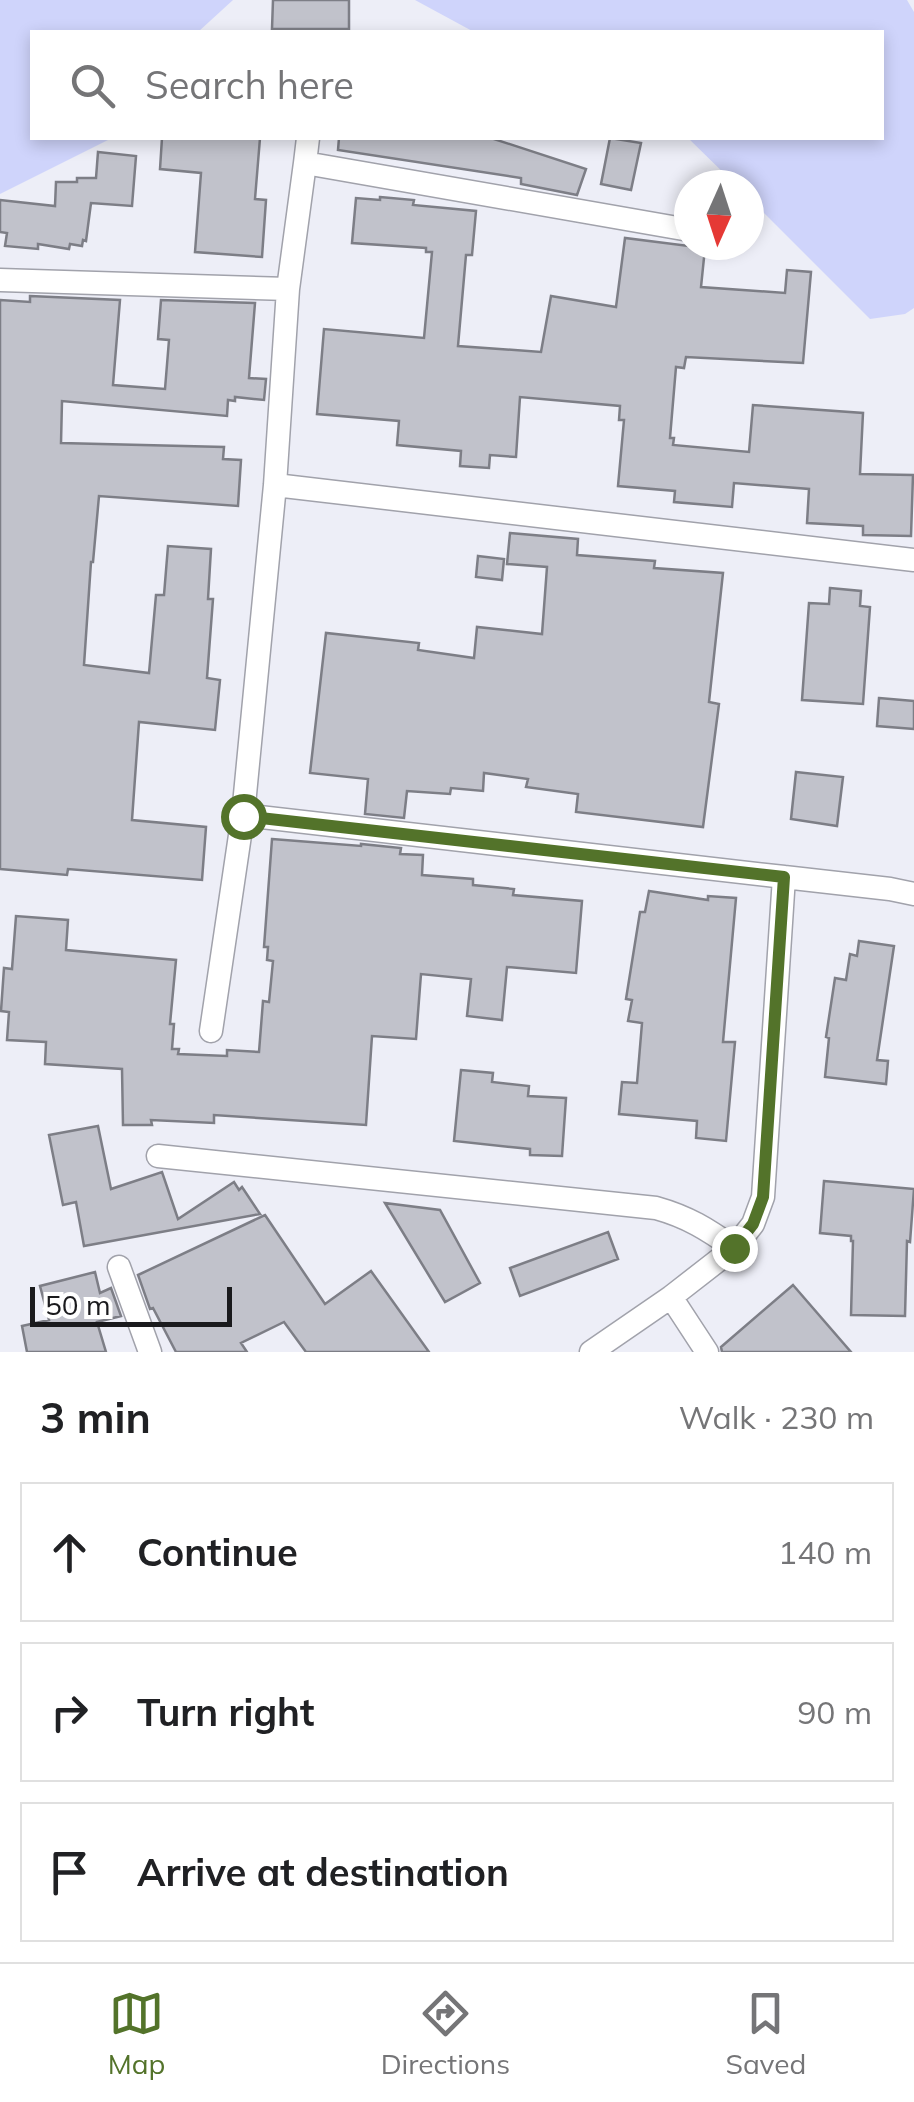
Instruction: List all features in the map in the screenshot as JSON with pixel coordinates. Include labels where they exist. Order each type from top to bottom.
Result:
[{"type":"street","points":[[211,1030],[243,816],[275,485],[288,289],[308,140]]},
{"type":"street","points":[[305,163],[674,227]]},
{"type":"street","points":[[0,280],[288,289]]},
{"type":"street","points":[[275,485],[914,560]]},
{"type":"street","points":[[243,816],[914,894]]},
{"type":"street","points":[[591,1352],[734,1248],[753,1224],[763,1197],[784,877]]},
{"type":"street","points":[[158,1156],[656,1208],[699,1224],[734,1248]]},
{"type":"street","points":[[119,1268],[150,1352]]},
{"type":"street","points":[[671,1297],[707,1352]]},
{"type":"shaded area","points":[[0,0],[233,0],[200,30],[30,30],[30,140],[108,140],[0,194]]},
{"type":"shaded area","points":[[415,0],[907,0],[914,12],[914,308],[905,314],[870,319],[764,213],[764,170],[721,170],[690,140],[884,140],[884,30],[470,30]]},
{"type":"building","points":[[273,0],[349,0],[349,29],[272,29]]},
{"type":"building","points":[[162,140],[260,140],[255,199],[266,200],[262,257],[195,252],[201,173],[160,169]]},
{"type":"building","points":[[339,140],[497,140],[586,169],[577,195],[521,184],[521,178],[338,150]]},
{"type":"building","points":[[610,140],[641,143],[631,190],[601,184]]},
{"type":"building","points":[[98,152],[136,156],[132,206],[91,203],[82,246],[5,246],[7,233],[0,232],[0,200],[55,206],[56,182],[96,178]]},
{"type":"building","points":[[356,198],[414,200],[413,205],[476,211],[472,255],[466,255],[458,346],[541,352],[551,296],[616,307],[625,238],[674,244],[674,260],[704,260],[701,287],[785,293],[787,270],[811,272],[803,363],[686,357],[684,368],[676,367],[670,438],[674,438],[673,445],[749,452],[753,405],[863,413],[860,474],[913,475],[911,536],[863,535],[863,526],[807,523],[809,489],[734,483],[732,507],[674,502],[675,491],[618,486],[624,420],[619,420],[620,406],[520,397],[516,457],[490,455],[489,468],[460,466],[461,451],[397,445],[399,421],[317,414],[324,329],[424,338],[432,252],[426,252],[426,248],[352,243]]},
{"type":"building","points":[[30,296],[120,300],[113,385],[165,389],[169,340],[158,339],[161,300],[255,303],[249,378],[266,379],[264,400],[228,400],[227,416],[62,401],[61,443],[224,447],[223,459],[241,460],[238,506],[99,496],[91,562],[84,665],[149,673],[156,595],[164,595],[168,546],[211,549],[208,599],[213,599],[207,678],[220,680],[215,730],[139,722],[132,820],[206,827],[202,880],[68,869],[67,875],[0,869],[0,300],[30,302]]},
{"type":"building","points":[[510,533],[578,539],[577,555],[655,561],[654,568],[723,573],[709,702],[719,704],[703,827],[576,812],[578,794],[526,787],[528,779],[484,773],[483,791],[407,791],[404,818],[365,814],[368,779],[310,773],[326,633],[419,643],[418,650],[474,658],[477,627],[542,634],[547,567],[507,564]]},
{"type":"building","points":[[478,556],[504,559],[502,580],[476,577]]},
{"type":"building","points":[[830,588],[861,591],[860,606],[870,607],[863,704],[802,700],[809,603],[829,604]]},
{"type":"building","points":[[879,698],[914,701],[914,729],[877,726]]},
{"type":"building","points":[[796,772],[843,777],[837,826],[791,819]]},
{"type":"building","points":[[272,839],[401,848],[400,854],[423,855],[422,875],[473,879],[473,885],[514,889],[513,895],[582,901],[576,973],[507,967],[502,1020],[467,1016],[471,979],[421,974],[416,1039],[372,1036],[366,1125],[214,1115],[214,1123],[151,1120],[152,1125],[123,1125],[122,1069],[45,1064],[46,1042],[7,1040],[9,1012],[1,1011],[4,968],[12,969],[16,916],[68,920],[66,950],[176,960],[170,1024],[174,1024],[172,1049],[179,1049],[178,1054],[227,1056],[227,1050],[259,1052],[263,1001],[269,1002],[273,961],[267,960],[268,947],[264,947]]},
{"type":"building","points":[[649,891],[708,900],[708,896],[736,898],[723,1042],[735,1042],[726,1141],[696,1138],[697,1121],[619,1114],[622,1082],[637,1083],[642,1023],[628,1021],[632,1000],[626,999],[640,912],[645,912]]},
{"type":"building","points":[[859,941],[894,946],[877,1060],[888,1061],[886,1084],[825,1077],[829,1038],[826,1037],[835,978],[846,980],[850,954],[857,956]]},
{"type":"building","points":[[461,1070],[493,1073],[492,1082],[529,1086],[528,1096],[566,1098],[562,1156],[530,1155],[530,1149],[454,1141]]},
{"type":"building","points":[[98,1126],[111,1189],[162,1172],[178,1219],[234,1182],[239,1190],[242,1187],[260,1214],[84,1246],[76,1202],[63,1205],[49,1135]]},
{"type":"building","points":[[824,1181],[914,1189],[910,1242],[907,1241],[905,1316],[851,1315],[853,1241],[851,1236],[820,1233]]},
{"type":"building","points":[[385,1203],[440,1210],[480,1283],[445,1302]]},
{"type":"building","points":[[265,1215],[325,1304],[371,1271],[429,1352],[306,1352],[284,1322],[241,1343],[247,1352],[176,1352],[153,1308],[150,1309],[138,1275]]},
{"type":"building","points":[[608,1232],[618,1259],[520,1296],[510,1268]]},
{"type":"building","points":[[95,1272],[100,1293],[111,1288],[121,1316],[97,1322],[106,1352],[27,1352],[22,1326],[49,1320],[40,1286]]},
{"type":"building","points":[[793,1285],[851,1352],[722,1352],[721,1347]]},
{"type":"route","points":[[243,816],[784,877],[763,1197],[753,1224],[734,1248]]}]
